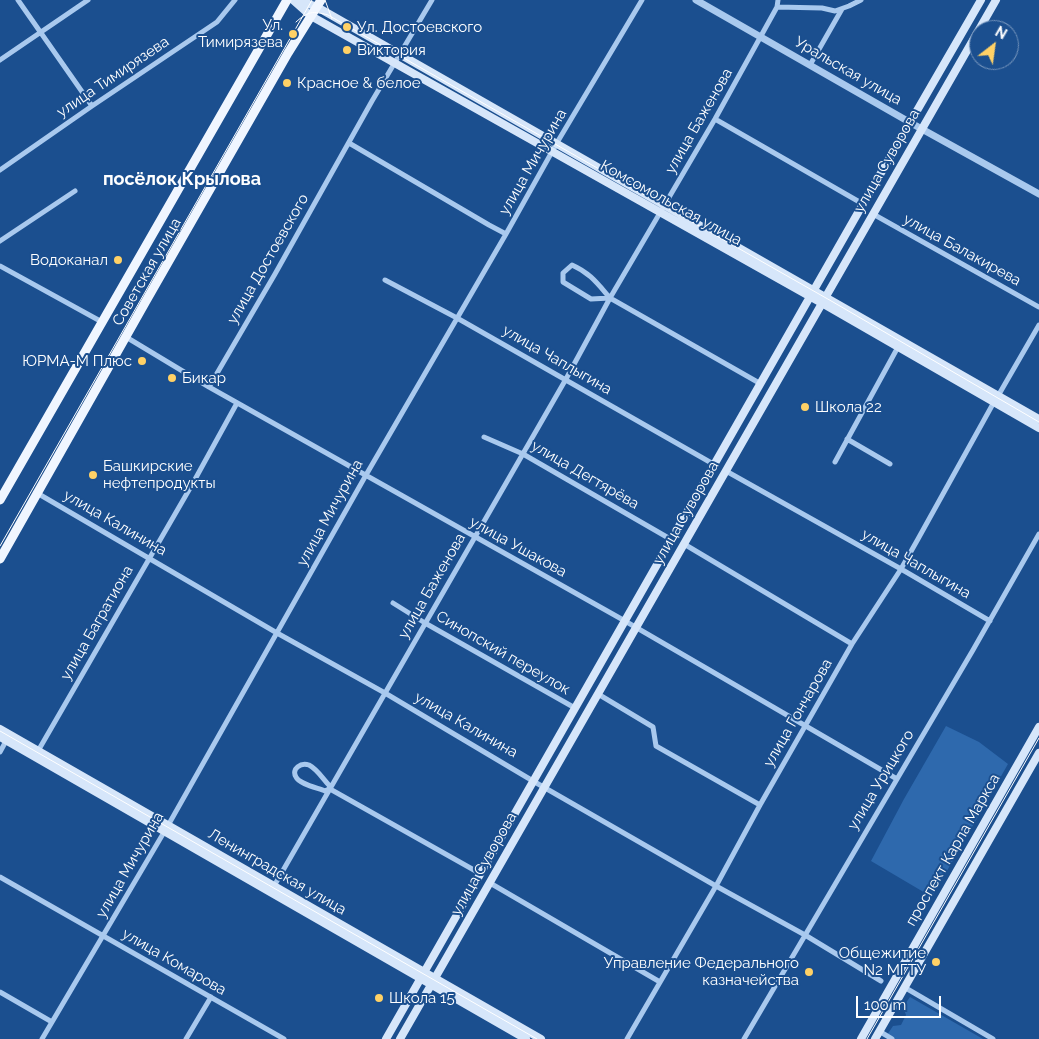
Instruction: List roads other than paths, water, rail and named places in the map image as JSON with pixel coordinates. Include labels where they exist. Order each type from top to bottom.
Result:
[{"type":"main road","name":"Советская улица","points":[[0,500],[287,0]]},
{"type":"main road","name":"Комсомольская улица","points":[[292,0],[311,16],[660,213],[824,300],[996,399],[1039,428]]},
{"type":"main road","name":"Комсомольская улица","points":[[298,0],[319,3],[400,54],[664,205],[813,294]]},
{"type":"main road","name":"улица Суворова","points":[[386,1039],[981,0]]},
{"type":"main road","name":"улица Суворова","points":[[400,1039],[996,0]]},
{"type":"main road","name":"Советская улица","points":[[0,559],[319,3]]},
{"type":"main road","name":"Комсомольская улица","points":[[824,300],[898,347],[996,399],[1039,419]]},
{"type":"main road","name":"проспект Карла Маркса","points":[[861,1039],[1039,728]]},
{"type":"main road","name":"Ленинградская улица","points":[[0,729],[166,828],[422,975]]},
{"type":"main road","name":"Ленинградская улица","points":[[3,739],[274,886],[526,1039]]},
{"type":"main road","name":"проспект Карла Маркса","points":[[875,1039],[1039,752]]},
{"type":"main road","points":[[894,981],[904,987]]},
{"type":"main road","name":"Ленинградская улица","points":[[433,982],[541,1039]]},
{"type":"street","points":[[18,0],[92,106]]},
{"type":"street","points":[[0,60],[88,0]]},
{"type":"street","name":"улица Тимирязева","points":[[0,170],[217,22],[235,0]]},
{"type":"street","name":"улица Достоевского","points":[[209,387],[432,0]]},
{"type":"street","name":"улица Мичурина","points":[[42,1039],[166,828],[552,152],[642,0]]},
{"type":"street","name":"Уральская улица","points":[[696,0],[1039,194]]},
{"type":"street","name":"улица Баженова","points":[[274,886],[566,379],[610,298],[715,119],[761,38],[777,7],[778,0]]},
{"type":"street","points":[[777,7],[822,8],[835,11],[861,0]]},
{"type":"street","points":[[810,66],[843,8]]},
{"type":"street","points":[[715,119],[863,204]]},
{"type":"street","points":[[349,143],[506,234]]},
{"type":"street","points":[[0,240],[75,191]]},
{"type":"street","name":"улица Балакирева","points":[[873,214],[1039,307]]},
{"type":"street","points":[[610,298],[591,299],[563,282],[563,273],[572,264],[584,270],[610,298],[761,384]]},
{"type":"street","points":[[0,266],[102,322]]},
{"type":"street","name":"улица Чаплыгина","points":[[385,280],[566,379],[715,465]]},
{"type":"street","name":"улица Гончарова","points":[[627,1039],[716,886],[852,644],[901,569],[1039,325]]},
{"type":"street","name":"улица Ушакова","points":[[126,338],[237,403],[625,621],[897,779]]},
{"type":"street","points":[[835,462],[898,347]]},
{"type":"street","name":"улица Багратиона","points":[[38,751],[237,403]]},
{"type":"street","name":"улица Дегтярёва","points":[[484,437],[523,454],[672,540]]},
{"type":"street","points":[[847,440],[890,464]]},
{"type":"street","name":"улица Чаплыгина","points":[[726,471],[990,621]]},
{"type":"street","name":"улица Калинина","points":[[37,494],[277,634],[385,693],[533,781],[805,935],[881,981]]},
{"type":"street","name":"улица Урицкого","points":[[744,1039],[990,621],[1039,534]]},
{"type":"street","points":[[684,544],[852,644]]},
{"type":"street","name":"Синопский переулок","points":[[393,603],[424,623],[575,708]]},
{"type":"street","points":[[598,694],[653,727],[656,746],[760,805]]},
{"type":"street","points":[[0,752],[3,739]]},
{"type":"street","points":[[330,789],[325,791],[301,782],[296,778],[296,768],[306,764],[311,766],[329,785],[330,789],[481,874]]},
{"type":"street","name":"улица Комарова","points":[[0,877],[284,1039]]},
{"type":"street","points":[[490,882],[660,982]]},
{"type":"street","points":[[904,987],[993,1039]]},
{"type":"street","points":[[0,992],[52,1022]]},
{"type":"street","points":[[186,1039],[212,997]]},
{"type":"street","points":[[879,1031],[892,1039]]},
{"type":"tram line","points":[[0,546],[312,0]]},
{"type":"tram line","points":[[325,0],[332,19]]},
{"type":"tram line","points":[[296,22],[311,13],[328,15],[833,302],[1039,422]]},
{"type":"tram line","points":[[0,731],[537,1039]]},
{"type":"tram line","points":[[867,1039],[1039,738]]},
{"type":"place","name":"Ул. Достоевского","points":[[347,27]]},
{"type":"place","name":"Ул. Тимирязева","points":[[293,34]]},
{"type":"place","name":"Виктория","points":[[347,50]]},
{"type":"place","name":"Красное & белое","points":[[287,83]]},
{"type":"place","name":"Водоканал","points":[[118,260]]},
{"type":"place","name":"ЮРМА-М Плюс","points":[[142,361]]},
{"type":"place","name":"Бикар","points":[[172,378]]},
{"type":"place","name":"Школа 22","points":[[805,407]]},
{"type":"place","name":"Башкирские нефтепродукты","points":[[93,475]]},
{"type":"place","name":"Общежитие N2 МГТУ","points":[[936,962]]},
{"type":"place","name":"Управление Федерального казначейства","points":[[809,972]]},
{"type":"place","name":"Школа 15","points":[[379,998]]},
{"type":"district","name":"посёлок Крылова","points":[[182,180]]}]
